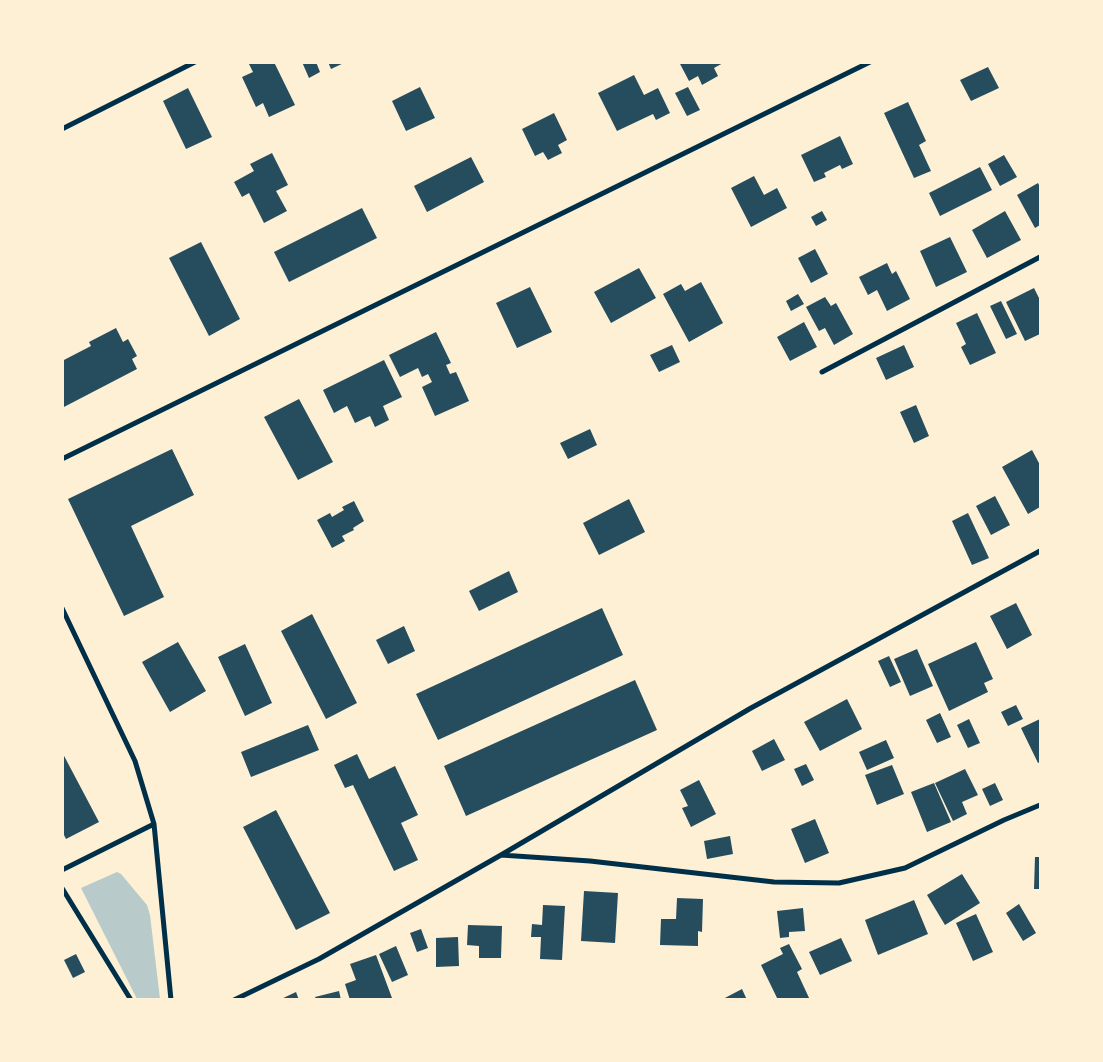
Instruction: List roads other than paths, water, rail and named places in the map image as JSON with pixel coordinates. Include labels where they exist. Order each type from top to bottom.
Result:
[{"type":"street","points":[[62,129],[195,62]]},
{"type":"street","points":[[62,459],[870,62]]},
{"type":"street","points":[[822,372],[1040,257]]},
{"type":"street","points":[[234,1000],[319,959],[751,708],[1040,551]]},
{"type":"street","points":[[62,608],[135,761],[154,824],[171,1000]]},
{"type":"street","points":[[500,855],[590,861],[774,882],[839,883],[905,868],[1004,820],[1040,805]]},
{"type":"street","points":[[62,870],[154,824]]},
{"type":"street","points":[[62,888],[131,1000]]}]
